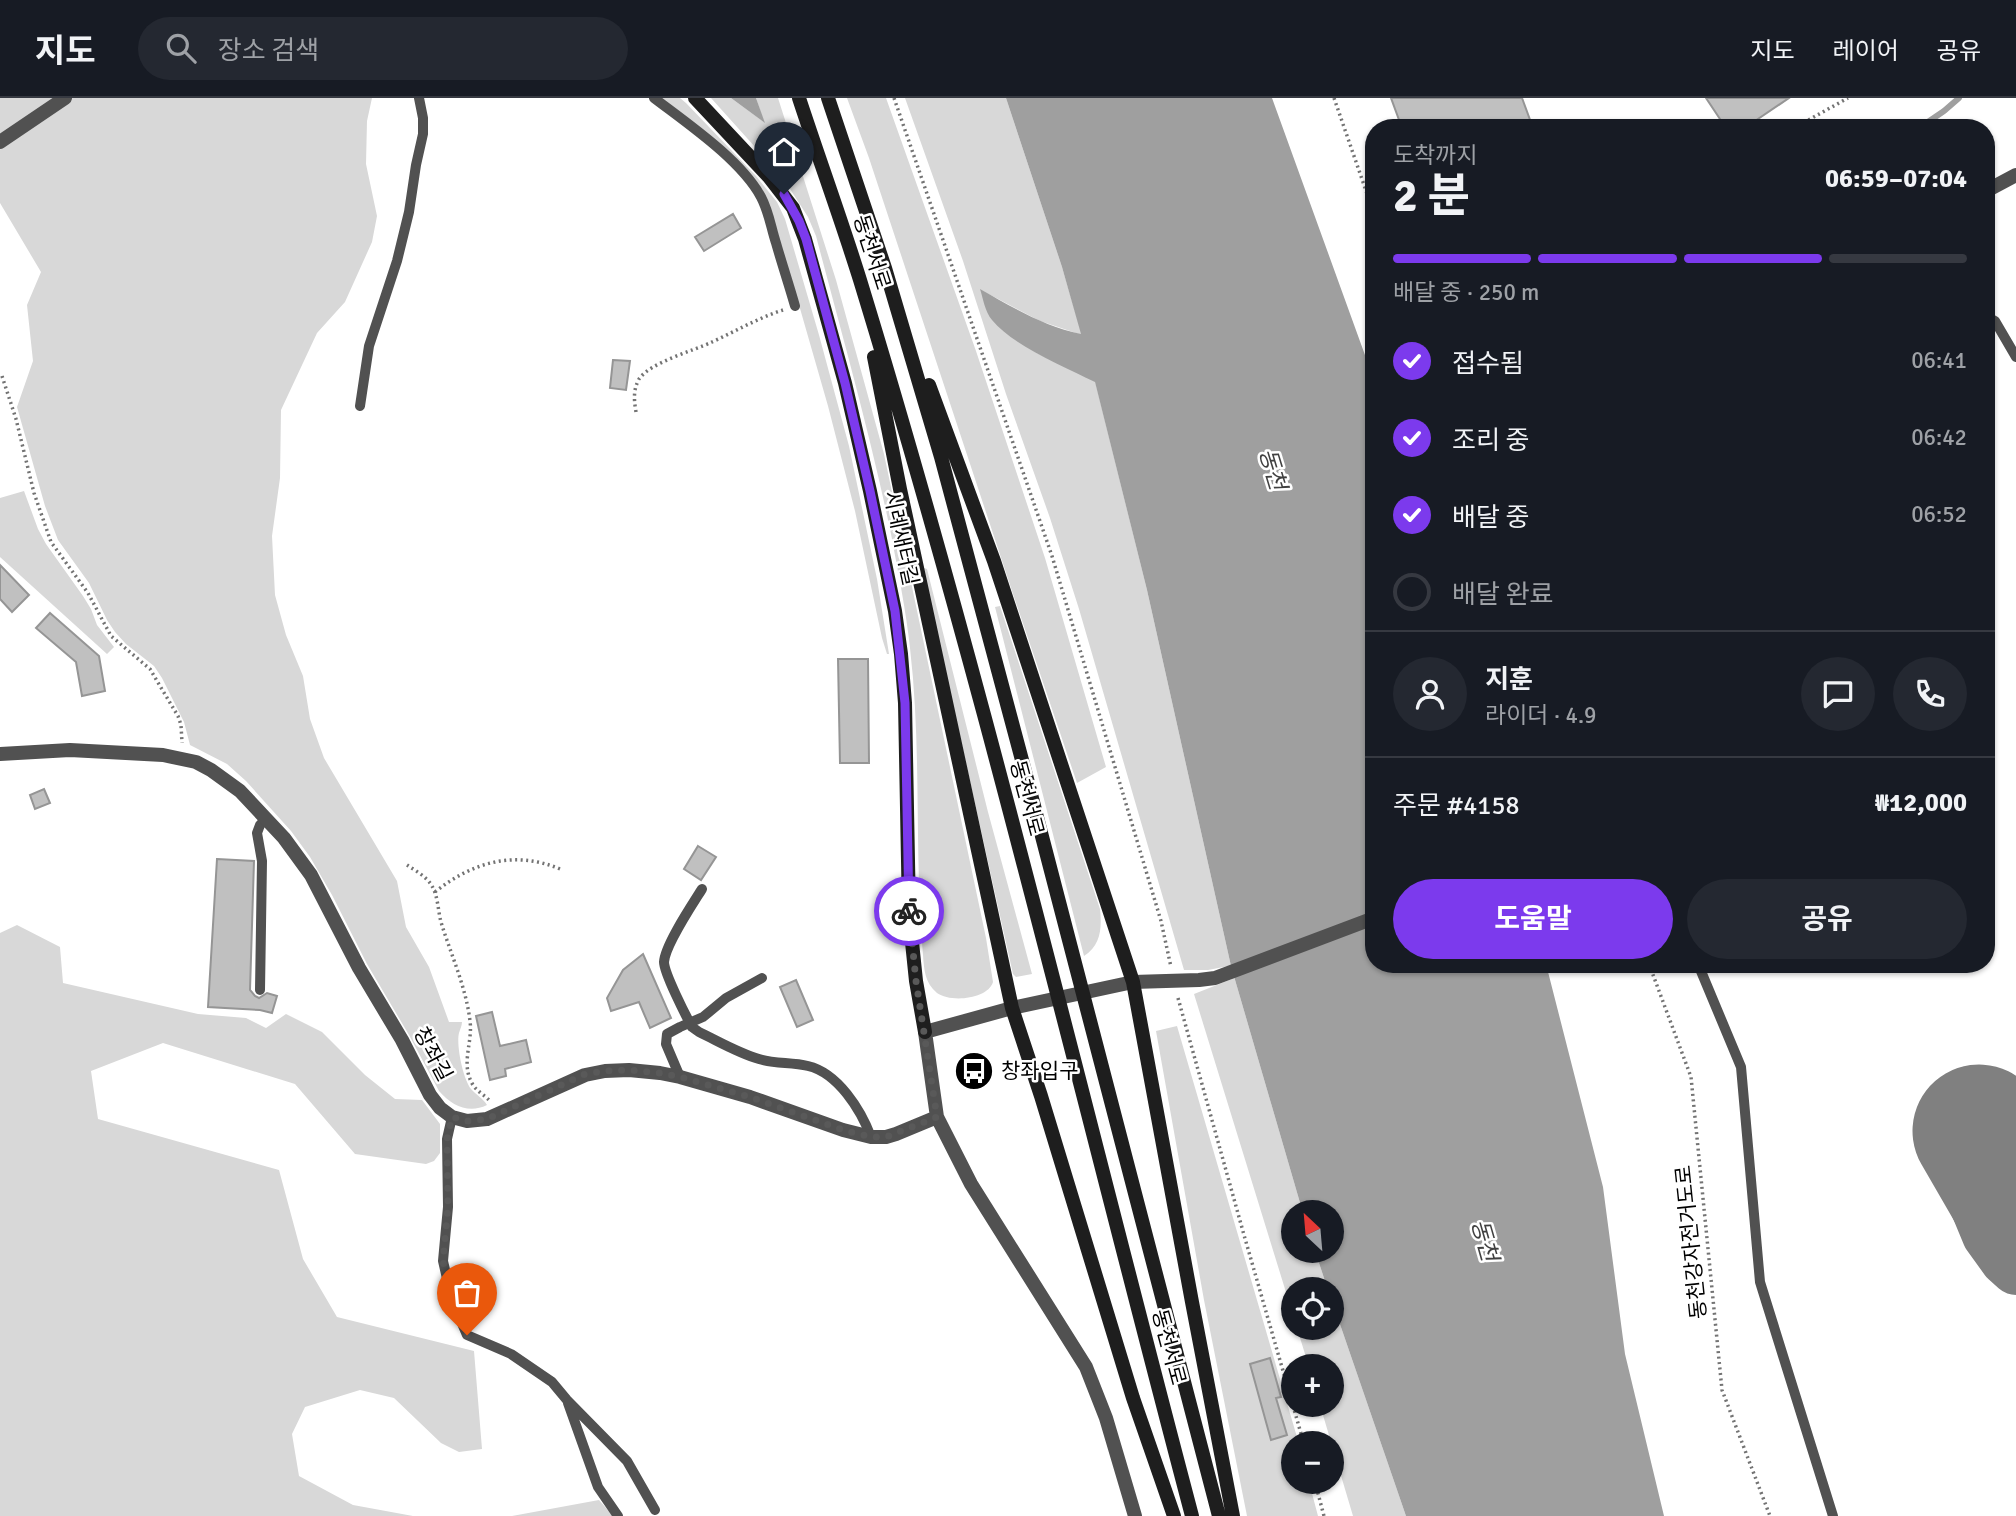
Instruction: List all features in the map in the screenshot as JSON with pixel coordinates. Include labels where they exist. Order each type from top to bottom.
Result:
[{"type":"main road","name":"시례새터길","points":[[695,98],[769,177],[793,208],[806,239],[845,383],[892,598],[901,654],[905,703],[909,913],[916,981],[925,1032]]},
{"type":"main road","name":"동천서로","points":[[799,98],[859,276],[957,617],[1192,1516]]},
{"type":"main road","name":"동천서로","points":[[828,98],[886,268],[941,457],[1219,1516]]},
{"type":"main road","points":[[886,268],[994,561],[1133,982],[1233,1516]]},
{"type":"main road","points":[[859,276],[900,489],[1012,1008],[1133,1398],[1174,1516]]},
{"type":"street","points":[[0,142],[65,98]]},
{"type":"street","points":[[1995,186],[2016,175]]},
{"type":"street","name":"창좌길","points":[[0,754],[70,750],[143,753],[180,758],[196,762],[240,791],[284,838],[311,875],[423,1082],[435,1102],[452,1117]]},
{"type":"street","points":[[1135,1516],[1107,1418],[1086,1367],[971,1184],[937,1117],[925,1032],[1012,1008],[1133,982],[1199,980],[1231,973],[1365,921]]},
{"type":"street","points":[[452,1117],[477,1121],[585,1074],[629,1070],[680,1077],[871,1137],[886,1137],[937,1117]]},
{"type":"lane","points":[[360,406],[369,346],[397,261],[409,212],[423,134],[419,98]]},
{"type":"lane","points":[[654,98],[717,149],[753,185],[770,219],[794,306]]},
{"type":"lane","points":[[1995,321],[2016,357]]},
{"type":"lane","points":[[260,990],[262,861],[257,833],[267,818]]},
{"type":"lane","points":[[702,889],[664,960],[665,968],[690,1023],[699,1032],[756,1059],[820,1070],[842,1088],[862,1114],[871,1137]]},
{"type":"lane","points":[[1702,973],[1741,1067],[1760,1282],[1833,1516]]},
{"type":"lane","points":[[680,1077],[666,1044],[671,1031],[703,1017],[726,998],[762,978]]},
{"type":"lane","points":[[452,1117],[447,1139],[448,1207],[443,1261],[452,1300],[467,1335],[511,1354],[552,1382],[627,1461],[655,1510]]},
{"type":"lane","points":[[567,1400],[598,1487],[618,1516]]},
{"type":"path","points":[[894,98],[1052,556],[1161,921],[1183,1021],[1300,1431]]},
{"type":"path","points":[[1334,98],[1365,188]]},
{"type":"path","points":[[1810,119],[1848,98]]},
{"type":"path","points":[[636,412],[634,397],[640,377],[664,362],[794,306]]},
{"type":"path","points":[[2,376],[16,419],[34,494],[51,542],[88,593],[111,636],[150,669],[166,694],[181,725],[180,758]]},
{"type":"path","points":[[435,892],[471,871],[504,860],[531,859],[560,869]]},
{"type":"path","points":[[407,865],[426,879],[435,892],[441,923],[460,978],[470,1019],[467,1058],[469,1076],[473,1085],[498,1114]]},
{"type":"path","name":"동천강자전거도로","points":[[1652,973],[1691,1077],[1722,1391],[1770,1516]]},
{"type":"path","points":[[1318,1494],[1324,1516]]},
{"type":"shaded area","points":[[0,98],[55,98],[0,136]]},
{"type":"shaded area","points":[[72,98],[372,98],[367,121],[366,164],[377,216],[372,242],[345,302],[317,333],[281,410],[280,478],[272,536],[275,595],[286,635],[303,676],[310,719],[324,758],[397,881],[406,927],[429,967],[449,1022],[462,1022],[458,1045],[461,1062],[471,1089],[487,1105],[480,1108],[461,1107],[449,1101],[439,1091],[310,857],[291,831],[246,781],[227,764],[190,745],[184,722],[162,678],[154,666],[115,632],[89,583],[58,540],[45,506],[17,407],[33,361],[27,305],[41,272],[0,203],[0,147]]},
{"type":"shaded area","points":[[660,98],[680,98],[686,103],[756,176],[777,202],[785,219],[849,446],[877,579],[889,654],[882,638],[855,511],[828,406],[763,195]]},
{"type":"shaded area","points":[[711,98],[731,98],[764,122],[756,98],[778,98],[836,280],[884,454],[986,938],[993,982],[990,988],[977,996],[943,996],[930,985],[925,971],[920,917],[914,686],[906,620],[874,459],[816,236],[808,217],[783,178]]},
{"type":"shaded area","points":[[847,98],[886,98],[976,351],[1045,558],[1106,767],[1077,783],[869,158]]},
{"type":"shaded area","points":[[905,98],[1006,98],[1082,335],[1040,321],[981,290],[1016,340],[1095,381],[1147,590],[1231,966],[1299,1200],[1281,1200],[1281,1264],[1319,1264],[1324,1277],[1281,1277],[1194,994],[1232,979],[1229,966],[1208,970],[1184,970],[1079,609],[963,261]]},
{"type":"shaded area","points":[[24,491],[46,544],[83,596],[97,625],[114,647],[107,654],[0,557],[0,498]]},
{"type":"shaded area","points":[[924,568],[927,569],[1032,974],[1016,977],[1013,974]]},
{"type":"shaded area","points":[[1000,606],[1100,909],[1099,936],[1094,947],[1084,956],[995,607]]},
{"type":"shaded area","points":[[17,925],[60,947],[63,983],[198,1014],[246,1018],[266,1028],[286,1014],[322,1032],[365,1075],[395,1099],[422,1100],[440,1124],[440,1153],[434,1161],[426,1164],[355,1154],[295,1084],[163,1043],[91,1071],[98,1119],[279,1170],[303,1259],[337,1317],[474,1351],[482,1449],[459,1452],[441,1443],[394,1398],[360,1390],[305,1407],[292,1434],[299,1476],[353,1505],[413,1516],[0,1516],[0,933]]},
{"type":"shaded area","points":[[1177,1026],[1281,1382],[1281,1417],[1291,1417],[1295,1431],[1281,1431],[1281,1494],[1312,1494],[1318,1516],[1247,1516],[1204,1300],[1156,1031]]},
{"type":"shaded area","points":[[1344,1336],[1406,1516],[1353,1516],[1344,1486],[1344,1431],[1328,1431],[1324,1417],[1344,1417],[1344,1354],[1305,1354],[1301,1340],[1344,1340]]},
{"type":"shaded area","points":[[599,1500],[613,1516],[512,1516]]},
{"type":"water","points":[[731,98],[756,98],[765,123]]},
{"type":"water","name":"동천","points":[[1006,98],[1272,98],[1365,355],[1365,973],[1548,973],[1603,1187],[1625,1354],[1664,1516],[1406,1516],[1344,1336],[1344,1277],[1324,1277],[1319,1264],[1344,1264],[1344,1200],[1299,1200],[1231,966],[1147,590],[1095,382],[1013,339],[992,320],[980,289],[1042,321],[1081,334],[1062,267]]},
{"type":"building","points":[[1391,98],[1522,98],[1530,119],[1399,119]]},
{"type":"building","points":[[1706,98],[1789,98],[1758,119],[1720,119]]},
{"type":"building","points":[[733,214],[741,228],[704,251],[695,237]]},
{"type":"building","points":[[613,360],[630,361],[626,390],[610,388]]},
{"type":"building","points":[[0,565],[29,595],[12,612],[0,599]]},
{"type":"building","points":[[50,613],[99,656],[105,691],[82,696],[76,662],[36,628]]},
{"type":"building","points":[[838,659],[868,659],[869,763],[840,763]]},
{"type":"building","points":[[44,789],[50,803],[35,809],[30,795]]},
{"type":"building","points":[[698,846],[716,857],[701,880],[684,869]]},
{"type":"building","points":[[217,859],[254,861],[250,990],[259,998],[267,993],[277,996],[272,1013],[208,1007]]},
{"type":"building","points":[[643,954],[671,1018],[650,1028],[639,1002],[611,1011],[607,998],[623,970]]},
{"type":"building","points":[[796,980],[813,1020],[797,1027],[780,987]]},
{"type":"building","points":[[492,1012],[500,1046],[526,1040],[531,1062],[505,1069],[506,1076],[490,1080],[476,1016]]},
{"type":"building","points":[[1270,1358],[1281,1397],[1276,1398],[1286,1431],[1281,1431],[1281,1437],[1271,1440],[1250,1364]]},
{"type":"waterway","points":[[1932,119],[1959,98]]},
{"type":"taxiway","points":[[2016,1146],[1995,1158],[1978,1178],[1976,1206],[1988,1235],[2016,1269]]},
{"type":"runway","points":[[1979,1131],[2016,1195]]},
{"type":"way so far","points":[[467,1335],[452,1300],[443,1261],[448,1207],[447,1139],[452,1117],[467,1121],[487,1119],[585,1074],[629,1070],[680,1077],[871,1137],[886,1137],[937,1117],[916,981],[909,911]]},
{"type":"place","name":"창좌입구","points":[[974,1071]]},
{"type":"route","points":[[784,194],[806,239],[845,383],[895,611],[905,703],[909,911]]}]
